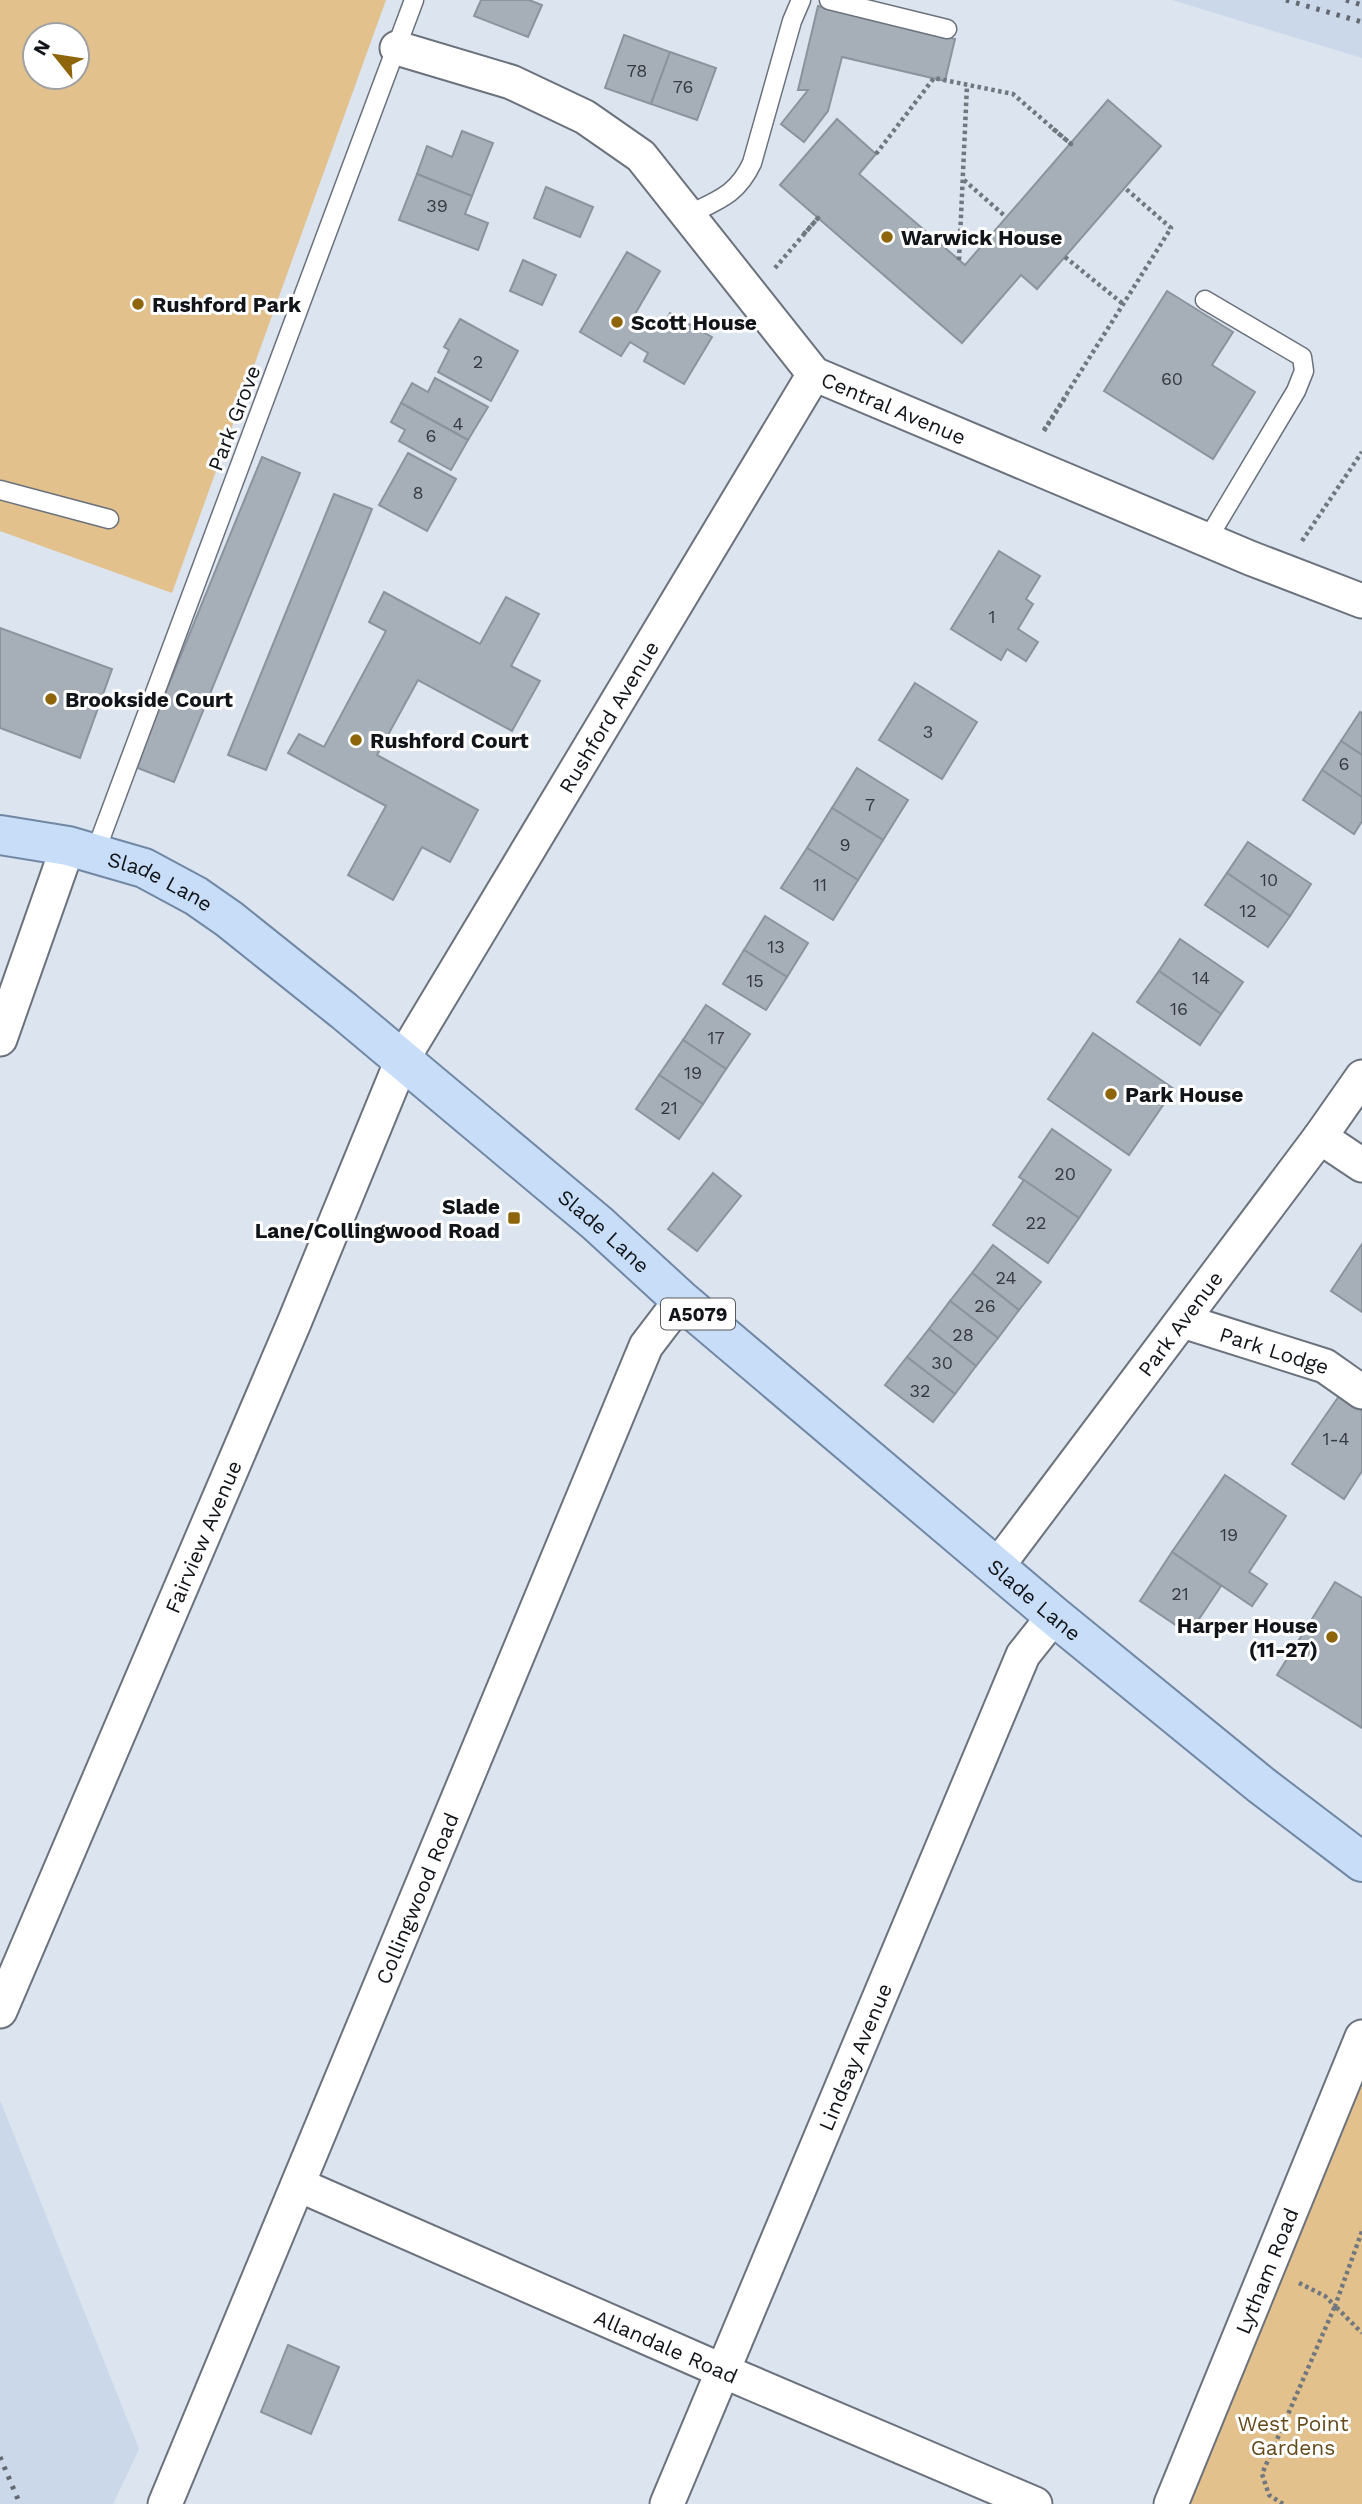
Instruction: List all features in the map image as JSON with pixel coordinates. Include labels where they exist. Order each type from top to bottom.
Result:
[{"type":"main road","name":"Slade Lane","points":[[0,835],[82,850],[144,868],[196,896],[239,928],[597,1223],[681,1300],[996,1568],[1261,1785],[1362,1862]]},
{"type":"street","name":"Central Avenue","points":[[397,48],[511,82],[585,117],[641,156],[814,374],[1207,540],[1362,601]]},
{"type":"street","name":"Rushford Avenue","points":[[402,1060],[814,374]]},
{"type":"street","points":[[0,1039],[82,850]]},
{"type":"street","name":"Fairview Avenue","points":[[0,2011],[402,1060]]},
{"type":"street","name":"Park Avenue","points":[[996,1568],[1183,1321],[1362,1077]]},
{"type":"street","points":[[1320,1137],[1362,1165]]},
{"type":"street","name":"Collingwood Road","points":[[165,2504],[646,1346],[681,1300]]},
{"type":"street","name":"Park Lodge","points":[[1183,1321],[1325,1366],[1362,1392]]},
{"type":"street","name":"Lindsay Avenue","points":[[667,2504],[1023,1655],[1054,1616]]},
{"type":"street","name":"Lytham Road","points":[[1171,2504],[1362,2037]]},
{"type":"street","name":"Allandale Road","points":[[299,2185],[1035,2504]]},
{"type":"lane","name":"Park Grove","points":[[82,850],[414,0]]},
{"type":"lane","points":[[688,215],[724,198],[745,179],[756,152],[792,21],[801,0]]},
{"type":"lane","points":[[829,0],[947,29]]},
{"type":"lane","points":[[1205,300],[1302,356],[1304,371],[1296,391],[1207,540]]},
{"type":"lane","points":[[0,490],[108,519]]},
{"type":"path","points":[[876,154],[934,78],[1013,94],[1070,144],[1053,129]]},
{"type":"path","points":[[959,260],[967,85]]},
{"type":"path","points":[[963,180],[1006,217]]},
{"type":"path","points":[[1024,463],[1171,228],[1125,188]]},
{"type":"path","points":[[751,295],[818,218],[802,236]]},
{"type":"path","points":[[1065,257],[1123,304]]},
{"type":"path","points":[[1024,463],[1067,395]]},
{"type":"path","points":[[1282,570],[1362,452]]},
{"type":"path","points":[[1283,2504],[1269,2495],[1262,2474],[1335,2306],[1362,2231]]},
{"type":"path","points":[[1289,2278],[1325,2296],[1362,2333]]},
{"type":"shaded area","points":[[1172,0],[1362,0],[1362,58]]},
{"type":"shaded area","points":[[0,2100],[139,2449],[113,2504],[0,2504]]},
{"type":"green space","name":"Rushford Park","points":[[0,0],[386,0],[172,593],[0,531]]},
{"type":"green space","name":"West Point Gardens","points":[[1362,2085],[1362,2504],[1190,2504]]},
{"type":"building","points":[[481,0],[529,0],[542,5],[528,37],[474,16]]},
{"type":"building","points":[[818,6],[955,39],[945,81],[842,57],[828,111],[804,142],[781,124],[808,90],[798,90]]},
{"type":"building","points":[[624,35],[670,52],[651,104],[605,88]]},
{"type":"building","points":[[670,52],[716,68],[697,120],[651,104]]},
{"type":"building","name":"Warwick House","points":[[1108,100],[1161,146],[1037,289],[1021,275],[962,343],[780,185],[837,119],[876,154],[859,174],[965,265]]},
{"type":"building","points":[[462,131],[493,143],[472,196],[417,174],[427,146],[452,157]]},
{"type":"building","points":[[417,174],[472,196],[465,214],[488,223],[478,250],[399,220]]},
{"type":"building","points":[[546,187],[593,207],[580,237],[534,218]]},
{"type":"building","name":"Scott House","points":[[627,252],[660,271],[635,314],[661,329],[670,313],[712,337],[684,384],[644,361],[648,353],[630,342],[621,356],[580,332]]},
{"type":"building","points":[[523,260],[556,275],[542,305],[510,291]]},
{"type":"building","points":[[1167,291],[1233,332],[1212,365],[1255,392],[1213,459],[1104,391]]},
{"type":"building","points":[[460,319],[518,351],[491,401],[438,372],[449,350],[444,347]]},
{"type":"building","points":[[435,378],[488,407],[468,440],[401,403],[412,383],[428,392]]},
{"type":"building","points":[[401,403],[468,440],[451,470],[399,441],[405,430],[391,422]]},
{"type":"building","points":[[408,453],[456,479],[427,531],[379,505]]},
{"type":"building","points":[[262,457],[300,473],[174,782],[135,767]]},
{"type":"building","points":[[334,494],[372,509],[266,770],[228,755]]},
{"type":"building","points":[[999,551],[1040,576],[1026,599],[1033,604],[1018,629],[1038,642],[1026,661],[1007,649],[1001,660],[951,629]]},
{"type":"building","name":"Rushford Court","points":[[384,592],[480,644],[506,597],[539,614],[511,666],[540,681],[512,731],[418,680],[377,755],[478,810],[450,862],[422,847],[393,900],[348,875],[386,806],[288,753],[299,734],[324,747],[386,631],[369,622]]},
{"type":"building","name":"Brookside Court","points":[[0,628],[112,669],[80,758],[0,728]]},
{"type":"building","points":[[915,683],[977,722],[942,779],[879,740]]},
{"type":"building","points":[[1360,712],[1362,713],[1362,755],[1341,741]]},
{"type":"building","points":[[1341,741],[1362,755],[1362,797],[1322,770]]},
{"type":"building","points":[[857,768],[908,800],[883,840],[832,808]]},
{"type":"building","points":[[1322,770],[1362,797],[1362,821],[1354,834],[1303,800]]},
{"type":"building","points":[[832,808],[883,840],[858,880],[807,848]]},
{"type":"building","points":[[1248,842],[1311,884],[1290,916],[1227,873]]},
{"type":"building","points":[[807,848],[858,880],[833,920],[781,888]]},
{"type":"building","points":[[1227,873],[1290,916],[1268,947],[1205,905]]},
{"type":"building","points":[[765,916],[808,943],[787,977],[744,950]]},
{"type":"building","points":[[1180,939],[1243,982],[1221,1014],[1159,971]]},
{"type":"building","points":[[744,950],[787,977],[766,1010],[723,984]]},
{"type":"building","points":[[1159,971],[1221,1014],[1200,1045],[1137,1002]]},
{"type":"building","points":[[706,1005],[750,1034],[726,1069],[683,1040]]},
{"type":"building","name":"Park House","points":[[1093,1033],[1174,1089],[1129,1155],[1048,1099]]},
{"type":"building","points":[[683,1040],[726,1069],[703,1104],[659,1075]]},
{"type":"building","points":[[659,1075],[703,1104],[679,1139],[636,1109]]},
{"type":"building","points":[[1052,1129],[1111,1170],[1079,1218],[1019,1177]]},
{"type":"building","points":[[713,1173],[741,1196],[697,1251],[668,1229]]},
{"type":"building","points":[[1024,1180],[1079,1218],[1048,1263],[993,1225]]},
{"type":"building","points":[[1362,1244],[1362,1312],[1331,1291]]},
{"type":"building","points":[[993,1245],[1041,1282],[1019,1310],[972,1273]]},
{"type":"building","points":[[972,1273],[1019,1310],[998,1338],[950,1301]]},
{"type":"building","points":[[950,1301],[998,1338],[976,1366],[929,1329]]},
{"type":"building","points":[[929,1329],[976,1366],[955,1394],[907,1357]]},
{"type":"building","points":[[907,1357],[955,1394],[933,1422],[885,1385]]},
{"type":"building","points":[[1339,1396],[1362,1411],[1362,1471],[1344,1499],[1292,1464]]},
{"type":"building","points":[[1225,1475],[1286,1516],[1249,1572],[1267,1584],[1252,1606],[1172,1552]]},
{"type":"building","points":[[1172,1552],[1221,1586],[1189,1634],[1140,1601]]},
{"type":"building","name":"Harper House (11-27)","points":[[1335,1582],[1362,1598],[1362,1728],[1277,1675]]},
{"type":"building","points":[[288,2345],[339,2367],[311,2434],[261,2412]]},
{"type":"railway","points":[[1286,0],[1362,22]]},
{"type":"railway","points":[[1346,0],[1362,5]]},
{"type":"railway","points":[[0,2457],[20,2504]]},
{"type":"place","name":"Warwick House","points":[[887,237]]},
{"type":"place","name":"Rushford Park","points":[[138,304]]},
{"type":"place","name":"Scott House","points":[[617,322]]},
{"type":"place","name":"Brookside Court","points":[[51,699]]},
{"type":"place","name":"Rushford Court","points":[[356,740]]},
{"type":"place","name":"Park House","points":[[1111,1094]]},
{"type":"place","name":"Slade Lane/Collingwood Road","points":[[514,1218]]},
{"type":"place","name":"Harper House (11-27)","points":[[1332,1637]]}]
